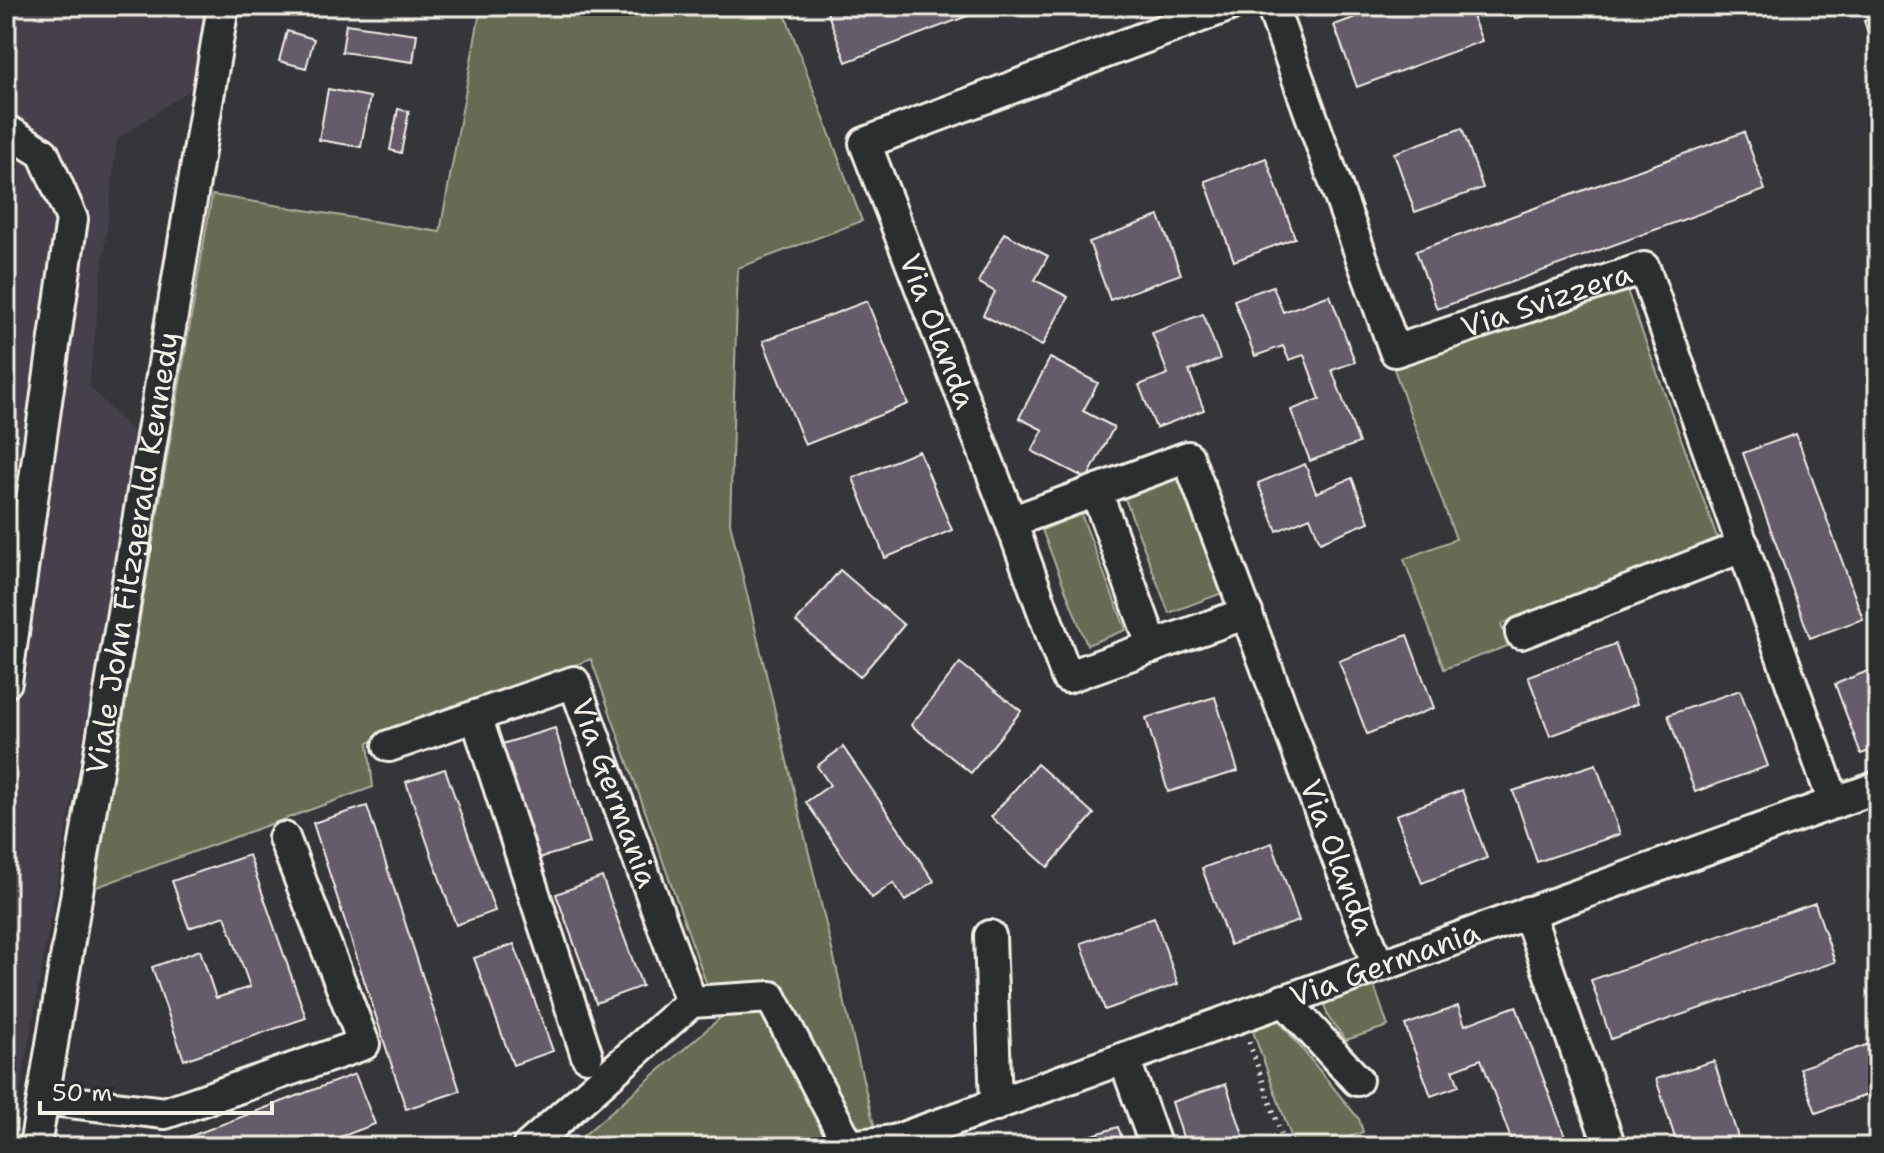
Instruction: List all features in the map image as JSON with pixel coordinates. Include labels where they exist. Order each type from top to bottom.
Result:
[{"type":"street","name":"Viale John Fitzgerald Kennedy","points":[[35,1147],[223,6]]},
{"type":"street","name":"Via Olanda","points":[[1228,6],[865,143],[1011,522],[1067,677],[1247,613]]},
{"type":"street","name":"Via Svizzera","points":[[1272,6],[1395,351],[1644,268],[1834,803]]},
{"type":"street","points":[[6,130],[43,153],[72,219],[6,682]]},
{"type":"street","name":"Via Olanda","points":[[1011,522],[1188,457],[1378,966]]},
{"type":"street","points":[[1096,491],[1153,647]]},
{"type":"street","points":[[1521,633],[1744,546]]},
{"type":"street","name":"Via Germania","points":[[389,746],[574,682],[691,1002],[771,997],[849,1146],[895,1144],[1124,1058],[1878,787]]},
{"type":"street","points":[[476,716],[587,1056]]},
{"type":"street","points":[[44,1099],[165,1113],[364,1044],[284,838]]},
{"type":"street","points":[[1528,912],[1610,1147]]},
{"type":"street","points":[[990,936],[996,1105]]},
{"type":"street","points":[[1284,1000],[1357,1080]]},
{"type":"street","points":[[528,1147],[691,1002]]},
{"type":"street","points":[[1124,1058],[1156,1147]]},
{"type":"path","points":[[1240,1016],[1286,1147]]},
{"type":"shaded area","points":[[6,6],[207,6],[193,88],[117,139],[89,386],[137,436],[16,1113],[6,1111]]},
{"type":"green space","points":[[481,6],[782,6],[862,221],[738,268],[730,523],[872,1117],[882,1147],[570,1147],[719,1019],[591,659],[368,743],[373,787],[94,888],[212,195],[440,232]]},
{"type":"green space","points":[[1625,285],[1720,545],[1501,624],[1508,646],[1444,669],[1404,559],[1456,539],[1394,369]]},
{"type":"green space","points":[[1180,475],[1225,592],[1169,613],[1124,496]]},
{"type":"green space","points":[[1081,514],[1126,630],[1087,645],[1042,530]]},
{"type":"green space","points":[[1371,977],[1388,1026],[1346,1040],[1328,1017],[1321,994]]},
{"type":"green space","points":[[1276,1017],[1359,1119],[1363,1132],[1321,1147],[1295,1147],[1251,1026]]},
{"type":"building","points":[[825,6],[975,6],[978,12],[846,62]]},
{"type":"building","points":[[1386,6],[1468,6],[1482,41],[1357,87],[1334,25]]},
{"type":"building","points":[[1510,6],[1553,6],[1515,19]]},
{"type":"building","points":[[1878,17],[1878,61],[1864,21]]},
{"type":"building","points":[[346,24],[417,34],[413,62],[342,52]]},
{"type":"building","points":[[287,31],[314,39],[306,68],[279,61]]},
{"type":"building","points":[[328,89],[370,97],[361,147],[319,140]]},
{"type":"building","points":[[398,109],[409,111],[401,153],[390,150]]},
{"type":"building","points":[[1462,128],[1483,188],[1415,212],[1394,153]]},
{"type":"building","points":[[1744,132],[1765,190],[1437,309],[1416,251]]},
{"type":"building","points":[[1266,158],[1295,238],[1234,261],[1205,181]]},
{"type":"building","points":[[1159,216],[1181,274],[1110,300],[1089,242]]},
{"type":"building","points":[[1004,233],[1048,256],[1035,280],[1068,297],[1042,346],[983,315],[995,292],[978,282]]},
{"type":"building","points":[[1273,286],[1283,312],[1330,295],[1355,362],[1332,370],[1359,443],[1310,461],[1291,410],[1320,399],[1304,355],[1289,360],[1283,346],[1255,356],[1234,300]]},
{"type":"building","points":[[867,301],[908,404],[805,445],[763,341]]},
{"type":"building","points":[[1203,314],[1220,359],[1189,371],[1204,410],[1156,428],[1139,385],[1168,374],[1152,333]]},
{"type":"building","points":[[1050,358],[1098,383],[1083,411],[1114,427],[1087,479],[1032,451],[1043,430],[1019,418]]},
{"type":"building","points":[[1796,434],[1863,619],[1810,638],[1743,453]]},
{"type":"building","points":[[919,451],[952,530],[885,558],[853,478]]},
{"type":"building","points":[[1305,464],[1316,493],[1352,478],[1369,522],[1320,542],[1310,517],[1277,531],[1258,483]]},
{"type":"building","points":[[840,570],[904,625],[860,677],[796,622]]},
{"type":"building","points":[[1407,635],[1434,708],[1367,734],[1339,661]]},
{"type":"building","points":[[1615,644],[1637,704],[1550,736],[1528,676]]},
{"type":"building","points":[[960,663],[1021,711],[971,773],[911,725]]},
{"type":"building","points":[[1878,667],[1878,748],[1861,754],[1835,684]]},
{"type":"building","points":[[1740,690],[1768,766],[1695,792],[1668,715]]},
{"type":"building","points":[[1215,697],[1238,771],[1168,792],[1146,718]]},
{"type":"building","points":[[555,728],[590,843],[536,859],[502,744]]},
{"type":"building","points":[[843,747],[934,881],[905,901],[893,883],[872,898],[806,802],[830,785],[817,766]]},
{"type":"building","points":[[1037,764],[1094,814],[1048,867],[991,817]]},
{"type":"building","points":[[1596,764],[1620,834],[1537,862],[1513,791]]},
{"type":"building","points":[[445,769],[495,911],[456,925],[406,782]]},
{"type":"building","points":[[1462,790],[1487,858],[1422,883],[1396,815]]},
{"type":"building","points":[[367,806],[460,1091],[406,1109],[313,823]]},
{"type":"building","points":[[1272,843],[1299,921],[1230,945],[1202,868]]},
{"type":"building","points":[[249,855],[306,1018],[184,1060],[152,967],[200,950],[216,998],[250,987],[225,916],[189,928],[172,881]]},
{"type":"building","points":[[602,877],[642,986],[596,1003],[556,894]]},
{"type":"building","points":[[1815,903],[1835,962],[1611,1039],[1591,980]]},
{"type":"building","points":[[1154,917],[1178,984],[1105,1010],[1081,943]]},
{"type":"building","points":[[514,944],[553,1051],[513,1065],[474,958]]},
{"type":"building","points":[[1458,1006],[1465,1025],[1516,1006],[1569,1147],[1514,1147],[1481,1059],[1453,1070],[1459,1086],[1431,1096],[1405,1025]]},
{"type":"building","points":[[1878,1041],[1878,1091],[1816,1113],[1800,1068]]},
{"type":"building","points":[[1714,1061],[1741,1147],[1678,1147],[1656,1079]]},
{"type":"building","points":[[355,1074],[375,1124],[314,1147],[162,1147]]},
{"type":"building","points":[[1226,1084],[1247,1147],[1186,1147],[1172,1102]]},
{"type":"building","points":[[1118,1127],[1125,1147],[1061,1147],[1061,1145]]}]
